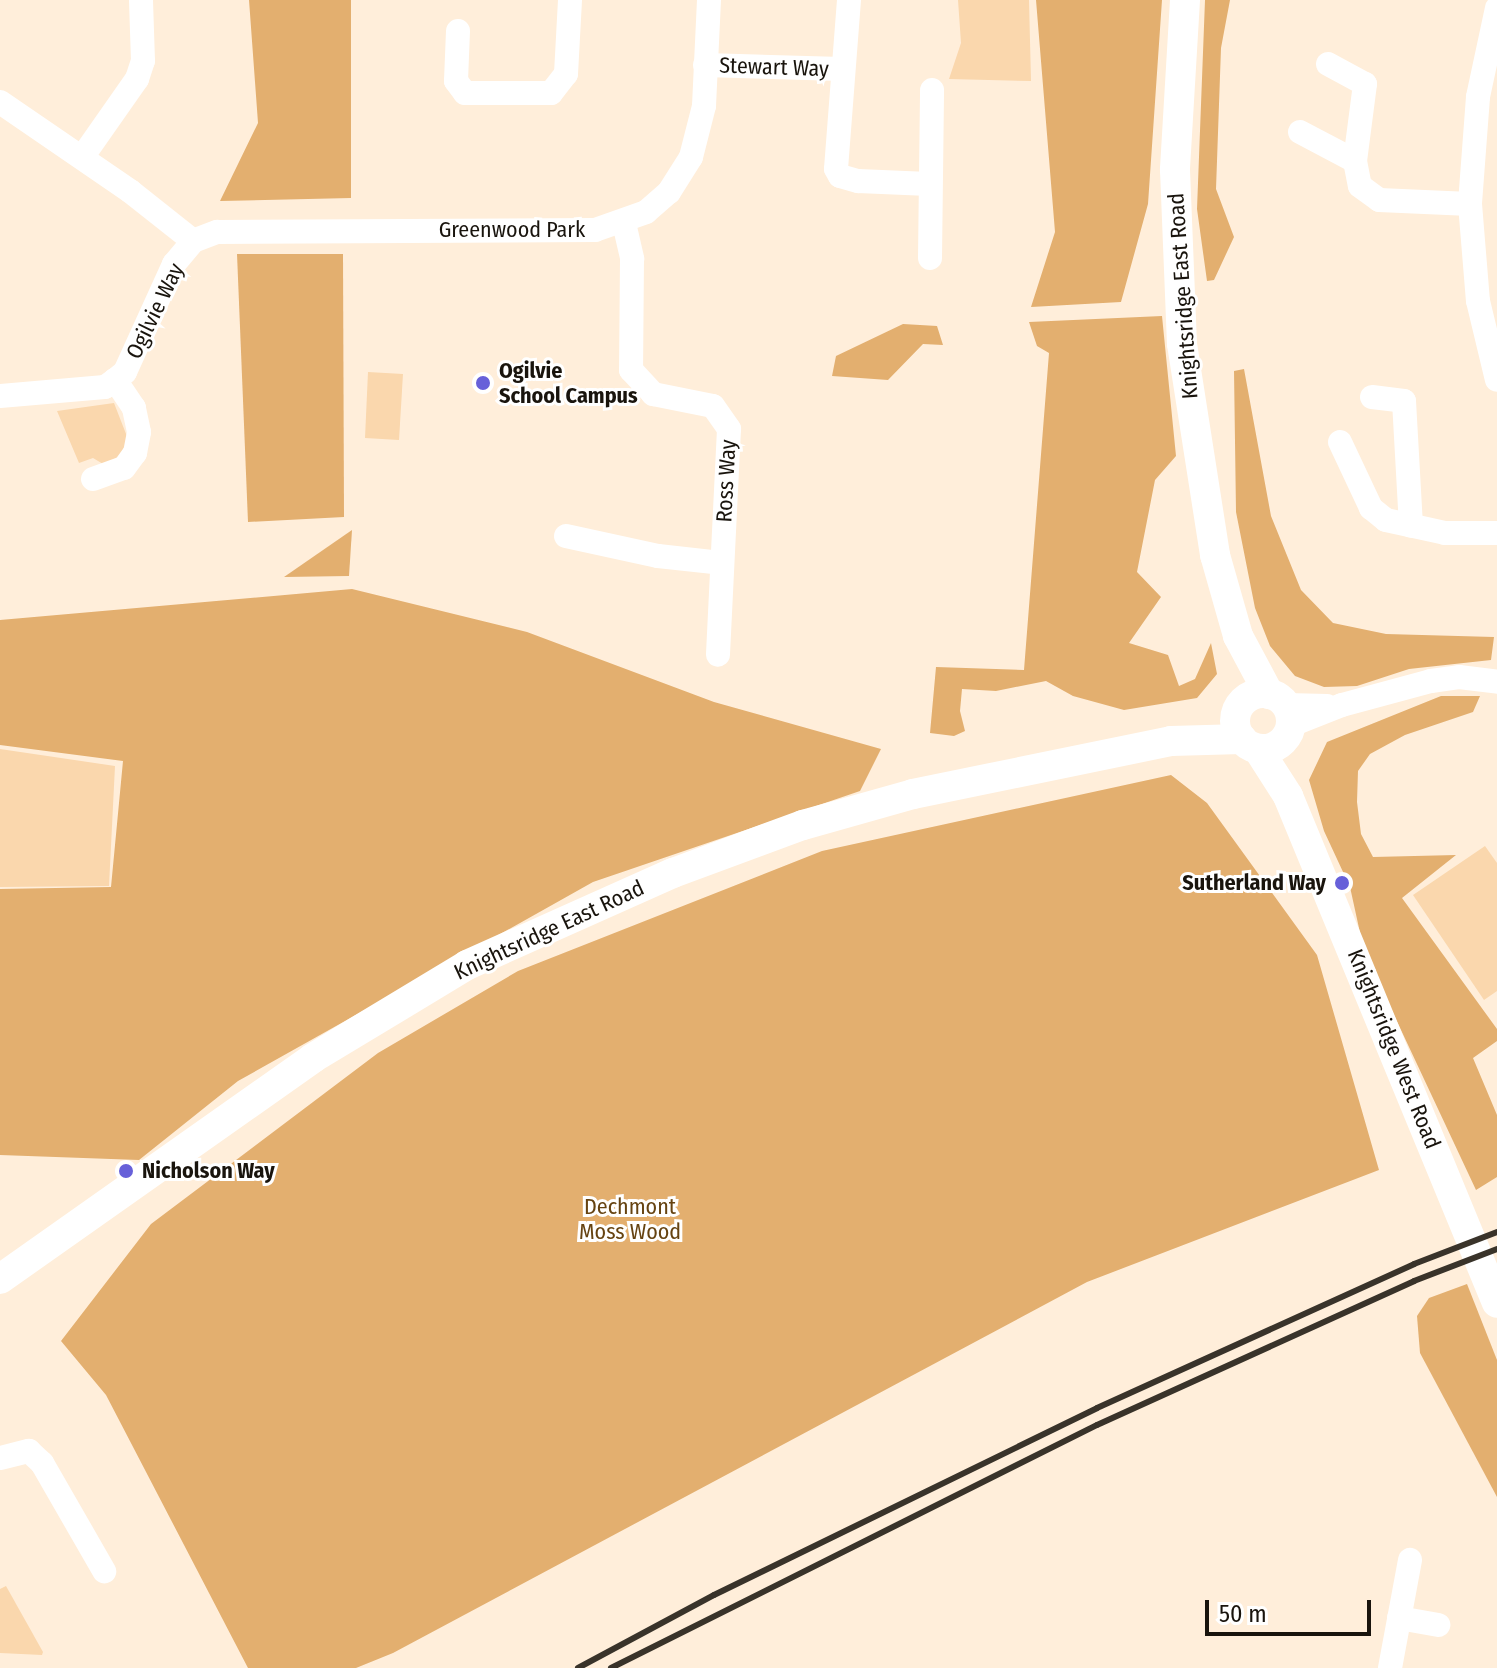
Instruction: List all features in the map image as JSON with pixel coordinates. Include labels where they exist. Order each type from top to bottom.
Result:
[{"type":"street","points":[[83,156],[137,79],[143,61],[141,0]]},
{"type":"street","points":[[458,31],[456,81],[465,93],[551,93],[566,74],[570,0]]},
{"type":"street","name":"Greenwood Park","points":[[193,241],[217,232],[570,232],[624,223],[669,192],[691,157],[704,106],[709,0]]},
{"type":"street","name":"Stewart Way","points":[[849,0],[836,169],[840,176],[929,184]]},
{"type":"street","name":"Knightsridge East Road","points":[[0,1279],[313,1058],[467,965],[673,873],[803,825],[913,794],[1263,721],[1215,555],[1182,344],[1175,170],[1185,0]]},
{"type":"street","points":[[1495,23],[1478,97],[1470,204],[1478,301],[1497,380]]},
{"type":"street","points":[[1328,64],[1365,84],[1355,161],[1360,186],[1379,200],[1470,204]]},
{"type":"street","name":"Stewart Way","points":[[705,65],[842,69]]},
{"type":"street","points":[[930,258],[932,90]]},
{"type":"street","points":[[0,102],[83,156],[193,241]]},
{"type":"street","points":[[1300,132],[1355,161]]},
{"type":"street","name":"Ross Way","points":[[624,223],[632,259],[631,370],[653,394],[713,406],[729,429],[718,655]]},
{"type":"street","name":"Ogilvie Way","points":[[0,396],[105,387],[125,372],[174,264],[193,241]]},
{"type":"street","name":"Ogilvie Way","points":[[93,479],[124,468],[135,453],[139,432],[134,408],[115,380]]},
{"type":"street","points":[[1372,397],[1404,401],[1411,526]]},
{"type":"street","points":[[1340,442],[1371,508],[1386,520],[1445,533],[1497,533]]},
{"type":"street","points":[[566,536],[658,556],[721,563]]},
{"type":"street","points":[[1263,721],[1342,705],[1431,681],[1459,677],[1497,682]]},
{"type":"street","name":"Knightsridge West Road","points":[[1263,721],[1288,796],[1497,1303]]},
{"type":"street","points":[[0,1458],[29,1451],[42,1463],[104,1571]]},
{"type":"street","points":[[1390,1668],[1410,1560]]},
{"type":"street","points":[[1399,1618],[1438,1625]]},
{"type":"shaded area","points":[[958,0],[1029,0],[1031,81],[949,79],[961,43]]},
{"type":"shaded area","points":[[368,372],[403,374],[399,440],[365,438]]},
{"type":"shaded area","points":[[114,403],[128,439],[121,457],[103,464],[93,458],[79,463],[57,411]]},
{"type":"shaded area","points":[[0,749],[115,766],[109,886],[0,887]]},
{"type":"shaded area","points":[[1485,846],[1497,863],[1497,991],[1484,1000],[1413,895]]},
{"type":"shaded area","points":[[6,1586],[42,1655],[0,1653],[0,1589]]},
{"type":"green space","points":[[249,0],[351,0],[351,198],[220,201],[258,123]]},
{"type":"green space","points":[[1036,0],[1162,0],[1148,204],[1121,302],[1031,307],[1055,232]]},
{"type":"green space","points":[[1205,0],[1230,0],[1221,48],[1216,189],[1234,237],[1214,280],[1207,281],[1197,209]]},
{"type":"green space","points":[[237,254],[343,254],[344,517],[248,522]]},
{"type":"green space","points":[[1162,316],[1176,456],[1155,480],[1137,572],[1161,597],[1129,643],[1168,655],[1179,686],[1195,679],[1211,643],[1217,674],[1197,698],[1124,710],[1073,696],[1046,681],[996,691],[962,689],[960,711],[965,731],[954,736],[930,733],[936,667],[1024,670],[1049,353],[1037,346],[1029,322]]},
{"type":"green space","points":[[903,324],[937,326],[943,345],[923,344],[888,380],[832,376],[836,356]]},
{"type":"green space","points":[[1244,369],[1271,516],[1301,590],[1333,623],[1386,634],[1494,637],[1491,660],[1409,669],[1357,686],[1324,687],[1295,676],[1270,646],[1255,608],[1236,512],[1234,371]]},
{"type":"green space","points":[[352,530],[349,576],[284,577]]},
{"type":"green space","points":[[352,589],[527,632],[714,702],[881,749],[860,791],[593,882],[238,1081],[139,1160],[0,1155],[0,889],[111,887],[123,761],[0,745],[0,620]]},
{"type":"green space","points":[[1441,696],[1480,696],[1473,712],[1405,735],[1370,754],[1358,771],[1357,802],[1361,834],[1373,857],[1456,855],[1402,898],[1497,1029],[1497,1041],[1473,1058],[1497,1115],[1497,1177],[1476,1190],[1364,951],[1350,887],[1324,831],[1309,780],[1327,742]]},
{"type":"green space","name":"Dechmont Moss Wood","points":[[1171,775],[1207,803],[1317,955],[1379,1170],[1087,1282],[393,1653],[356,1668],[248,1668],[106,1395],[61,1341],[151,1224],[378,1053],[518,971],[822,851]]},
{"type":"green space","points":[[1467,1284],[1497,1360],[1497,1497],[1420,1353],[1417,1316],[1429,1298]]},
{"type":"railway","points":[[578,1668],[714,1595],[1097,1408],[1414,1264],[1497,1232]]},
{"type":"railway","points":[[611,1668],[1097,1425],[1414,1281],[1497,1249]]},
{"type":"place","name":"Ogilvie School Campus","points":[[483,383]]},
{"type":"place","name":"Sutherland Way","points":[[1342,883]]},
{"type":"place","name":"Nicholson Way","points":[[126,1171]]}]
